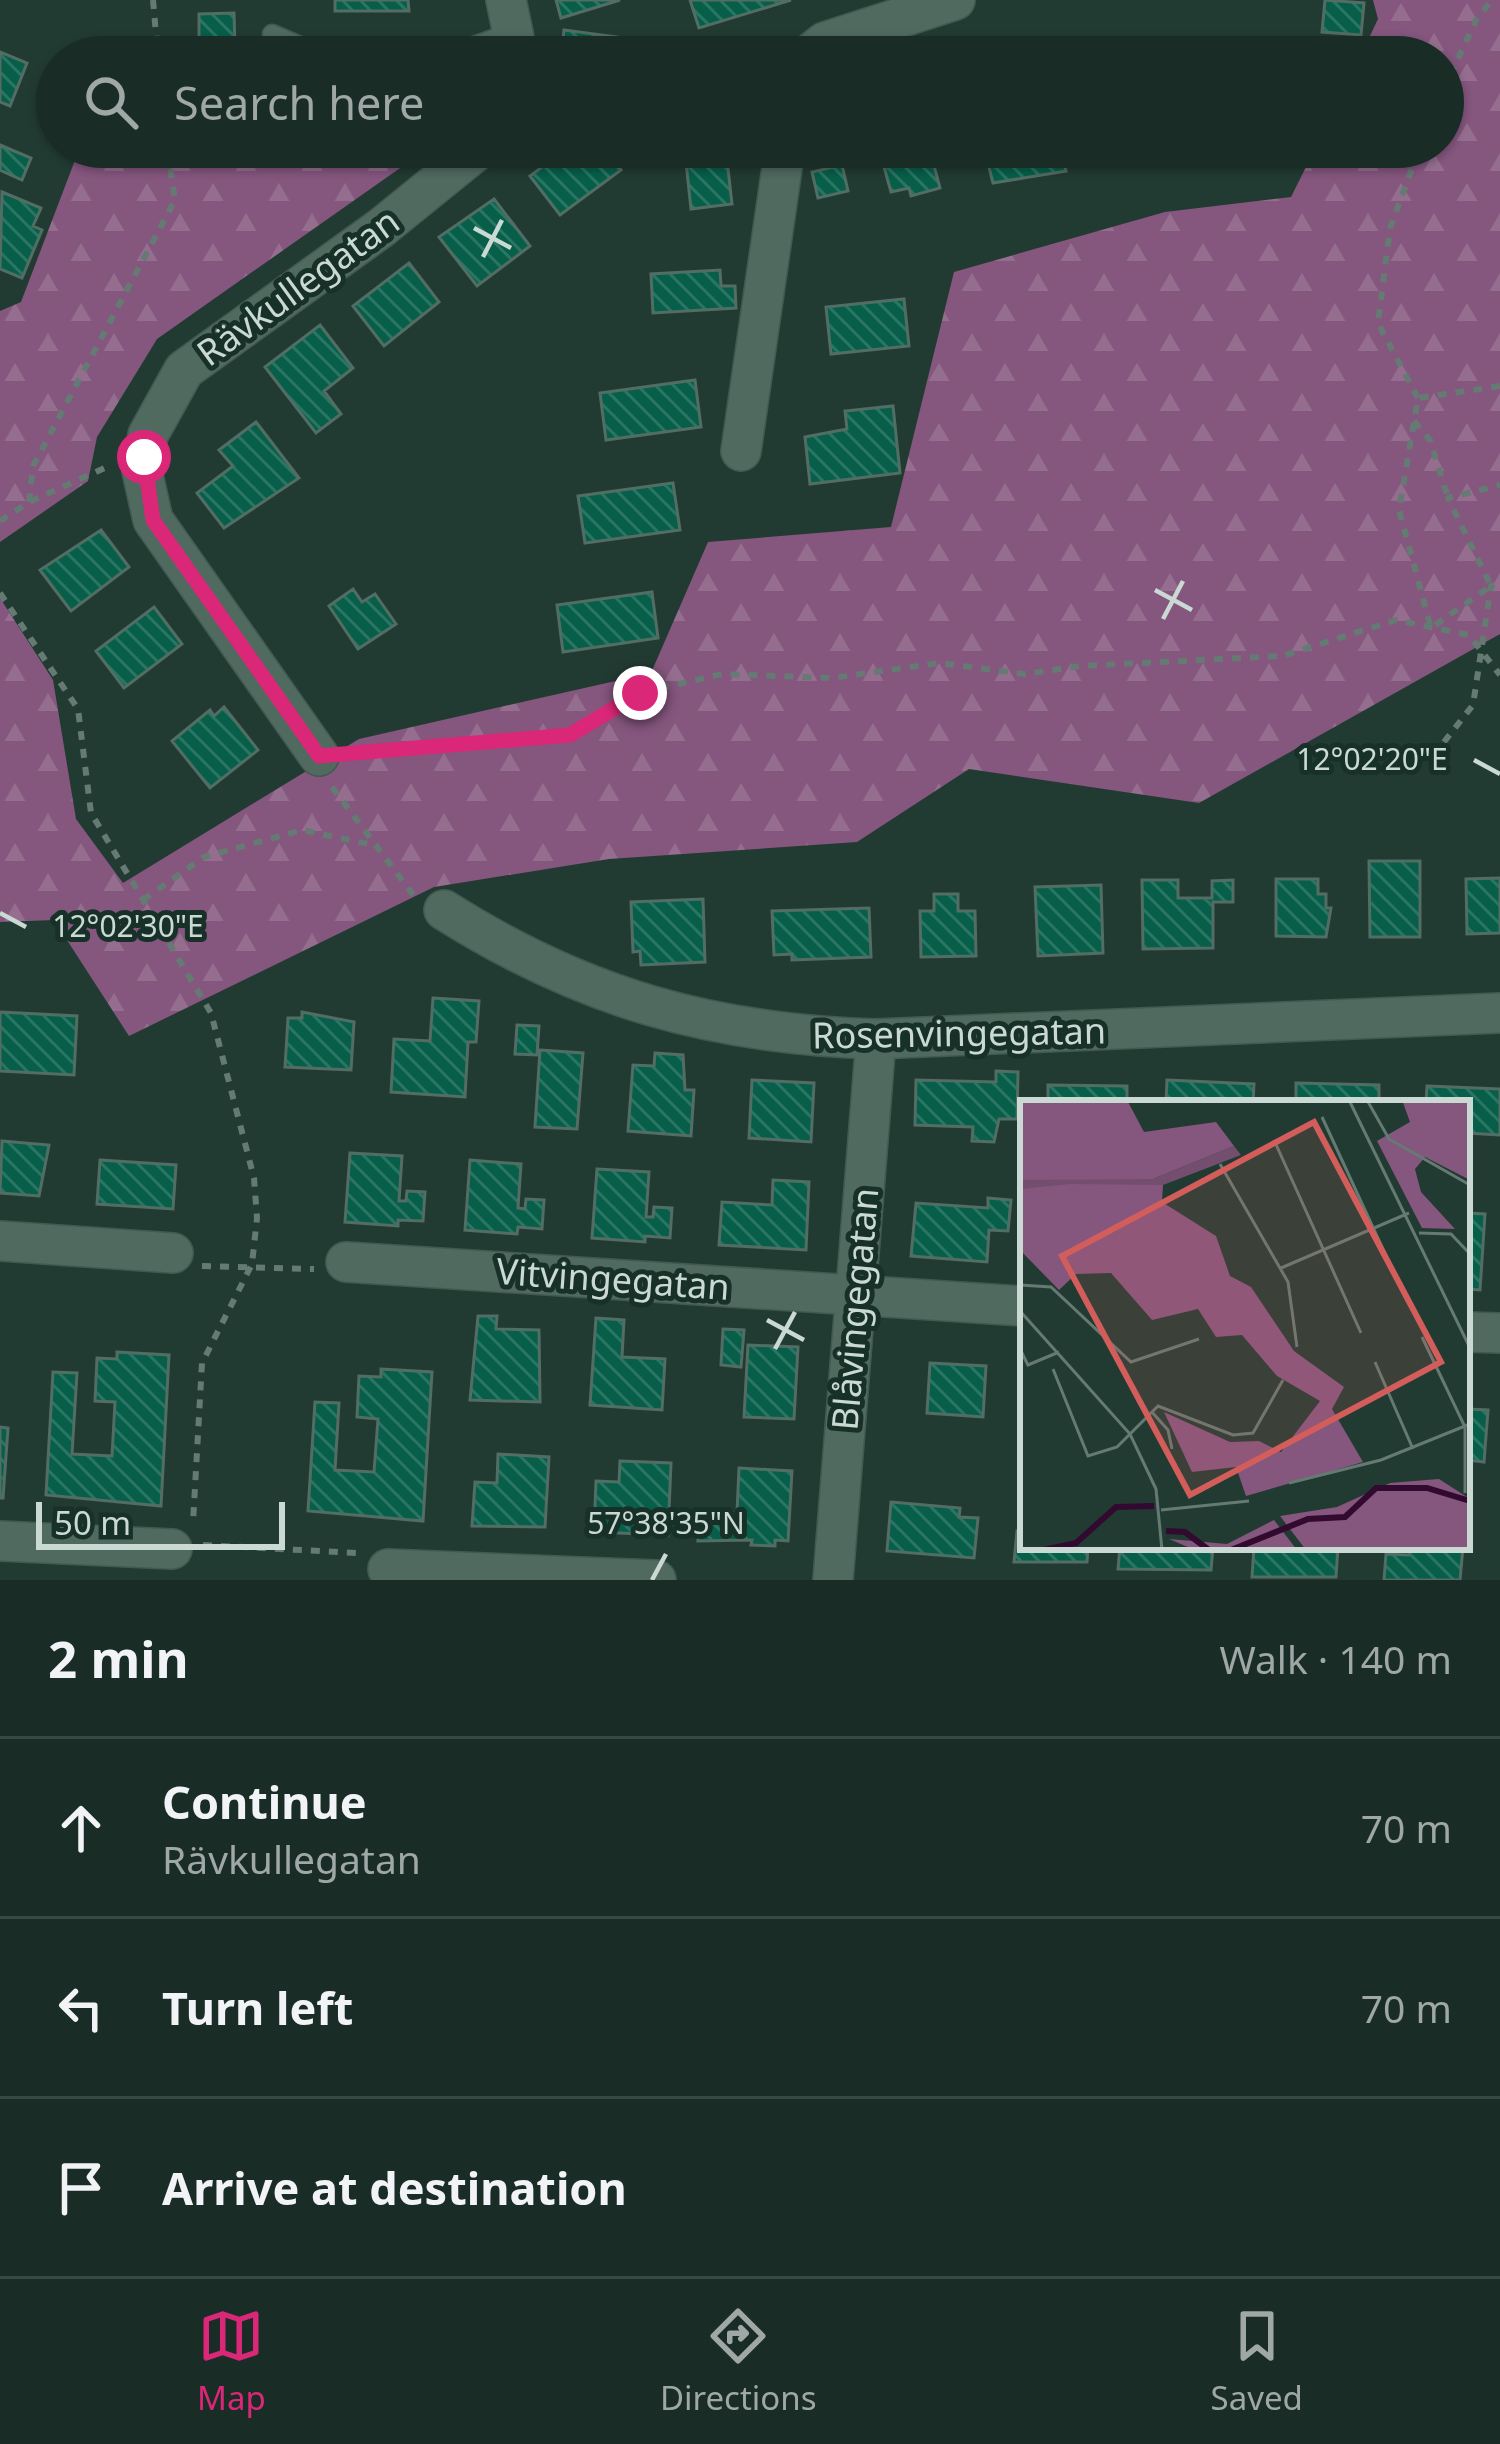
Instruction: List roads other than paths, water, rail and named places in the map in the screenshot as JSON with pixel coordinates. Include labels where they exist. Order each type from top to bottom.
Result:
[{"type":"street","points":[[844,36],[955,0]]},
{"type":"street","name":"Rävkullegatan","points":[[319,756],[153,520],[144,457],[158,411],[184,370],[400,214],[456,168]]},
{"type":"street","points":[[741,451],[782,168]]},
{"type":"street","name":"Rosenvingegatan","points":[[444,910],[506,949],[614,997],[692,1021],[788,1036],[875,1039],[1500,1013]]},
{"type":"street","name":"Blåvingegatan","points":[[833,1580],[875,1039]]},
{"type":"street","points":[[0,1241],[182,1260]]},
{"type":"street","name":"Vitvingegatan","points":[[363,1263],[1020,1306]]},
{"type":"street","points":[[1470,1332],[1500,1334]]},
{"type":"street","points":[[0,1541],[182,1547]]},
{"type":"street","points":[[382,1561],[656,1580]]},
{"type":"lane","points":[[272,34],[277,36]]}]
